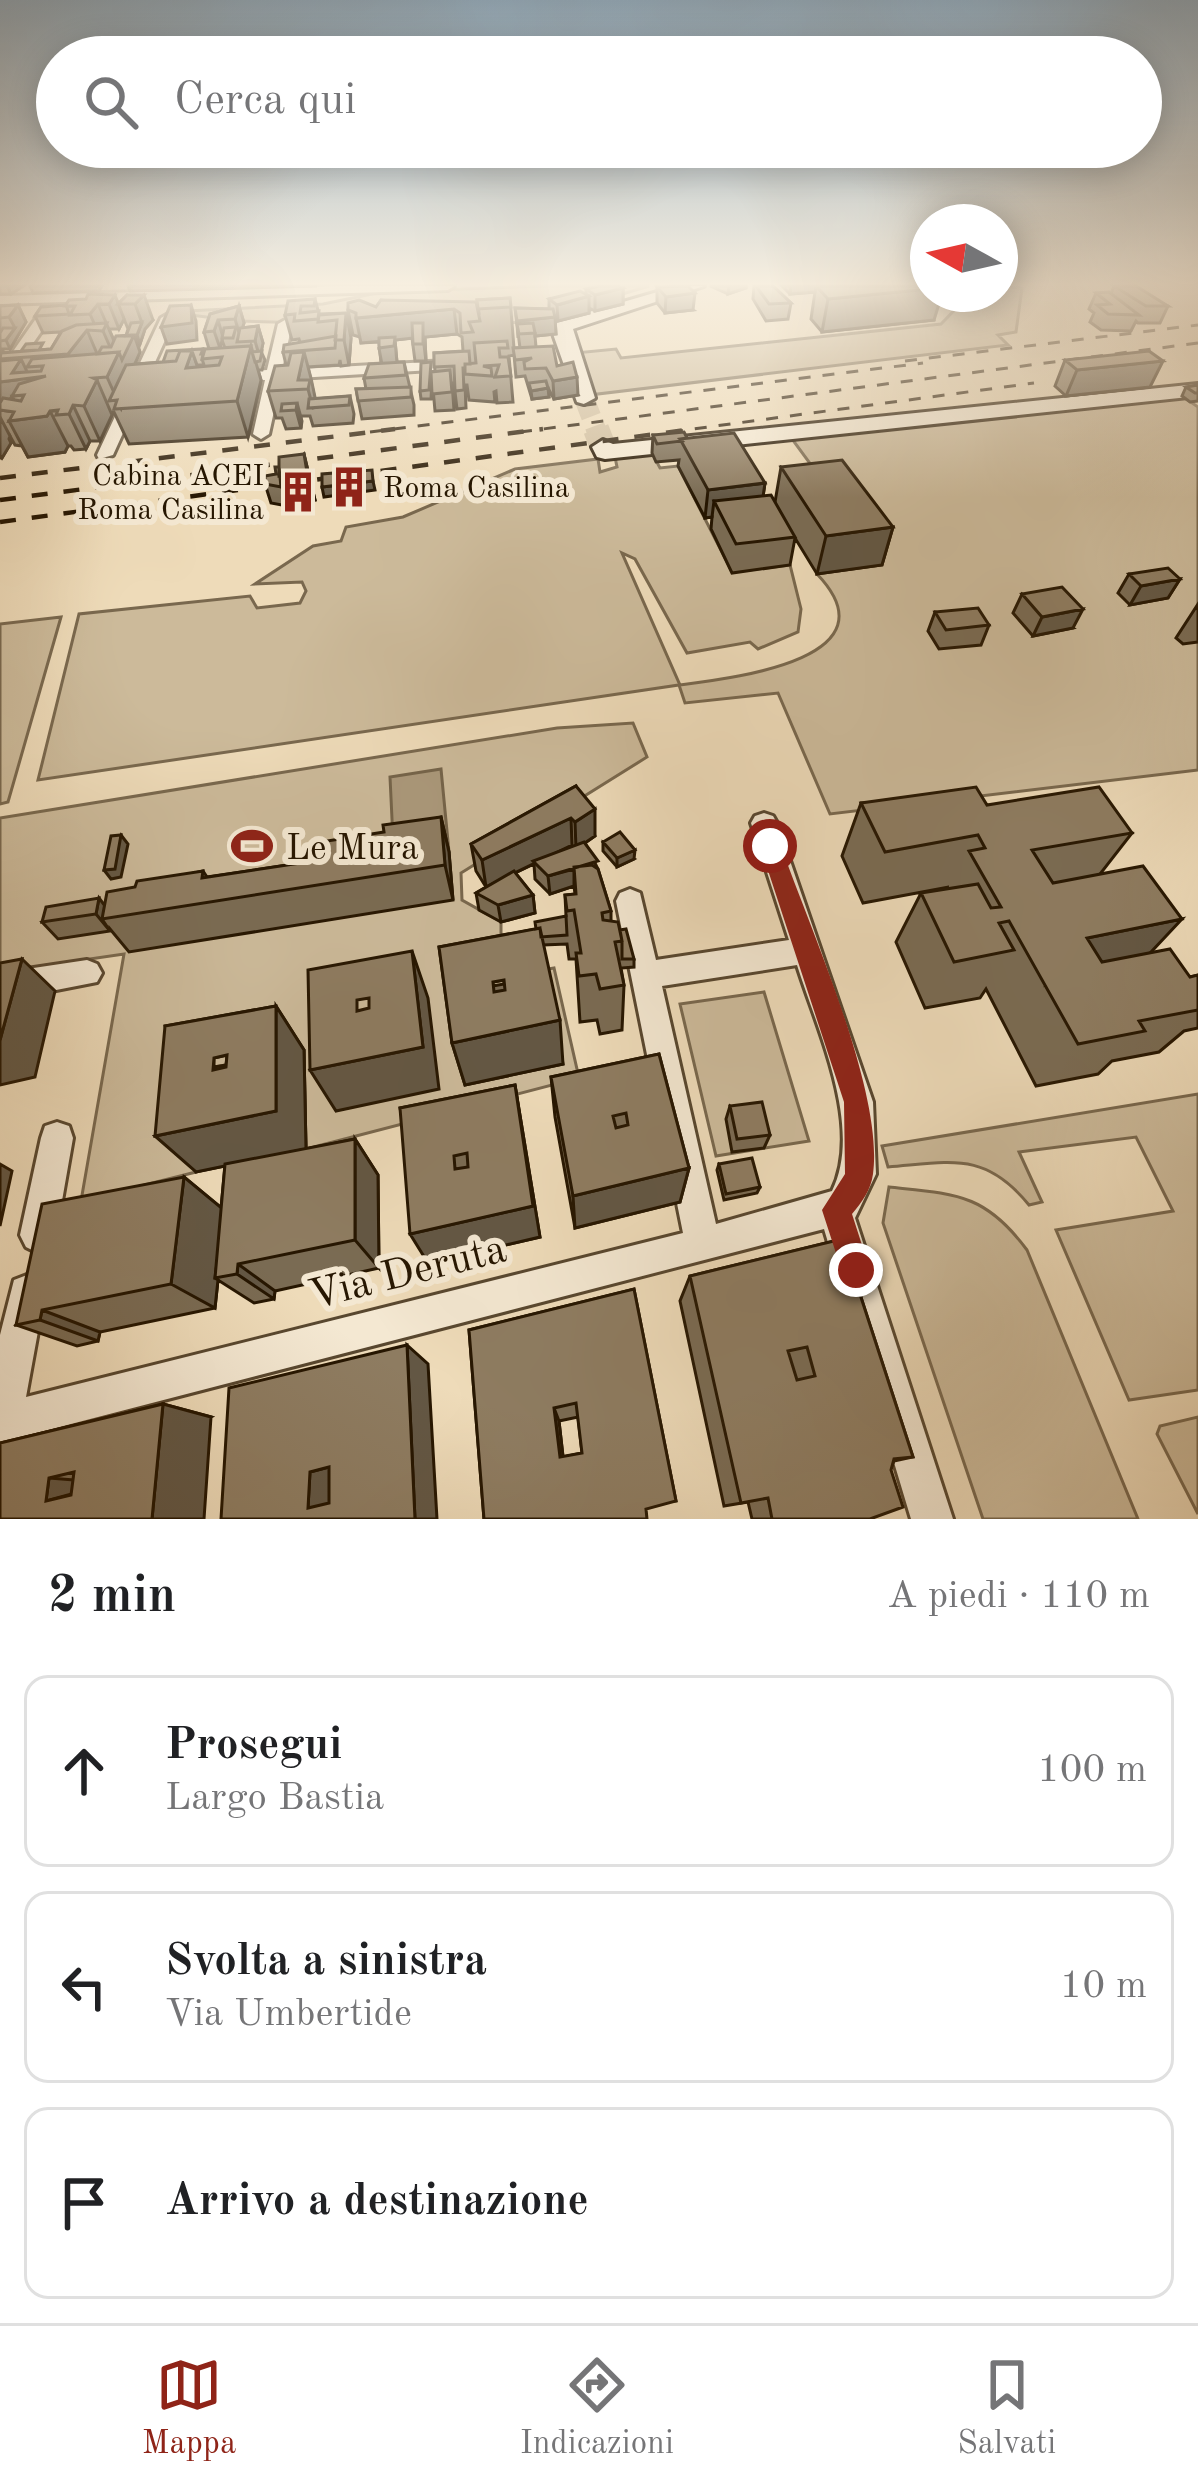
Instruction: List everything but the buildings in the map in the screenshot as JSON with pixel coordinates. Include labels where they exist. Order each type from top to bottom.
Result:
[{"type":"street","points":[[106,455],[147,382],[155,357]]},
{"type":"street","points":[[261,434],[278,357]]},
{"type":"street","points":[[567,357],[584,398]]},
{"type":"street","points":[[213,378],[478,364]]},
{"type":"street","points":[[118,384],[147,382]]},
{"type":"street","points":[[604,449],[1198,390]]},
{"type":"street","points":[[764,823],[860,1118],[857,1183],[836,1210],[932,1519]]},
{"type":"street","points":[[630,902],[703,1245]]},
{"type":"street","points":[[645,975],[804,951]]},
{"type":"street","points":[[0,987],[88,973]]},
{"type":"street","points":[[1,1426],[57,1138]]},
{"type":"street","name":"Via Deruta","points":[[1,1426],[836,1210]]},
{"type":"shaded area","points":[[576,357],[908,357],[589,395]]},
{"type":"shaded area","points":[[1182,396],[1198,407],[1198,770],[830,814],[778,693],[685,703],[679,685],[38,780],[79,614],[250,596],[257,608],[300,603],[306,591],[302,582],[255,584],[313,546],[341,541],[346,527],[403,517],[515,469],[598,459],[600,472],[617,467],[615,457],[652,453],[660,468],[678,466],[732,572],[790,565],[801,609],[798,632],[758,649],[750,642],[687,653],[635,559],[622,553],[680,685],[736,677],[799,659],[823,645],[837,626],[837,603],[817,574],[834,496],[792,439]]},
{"type":"shaded area","points":[[61,617],[8,802],[0,804],[0,624]]},
{"type":"shaded area","points":[[633,723],[647,757],[461,873],[462,900],[501,922],[501,940],[531,972],[554,968],[579,1078],[306,1149],[304,1051],[203,1069],[196,1172],[81,1201],[124,954],[0,972],[0,818],[557,728]]},
{"type":"shaded area","points":[[441,769],[449,852],[394,861],[390,777]]},
{"type":"shaded area","points":[[764,992],[809,1141],[716,1156],[680,1004]]},
{"type":"shaded area","points":[[1198,1094],[1198,1390],[1129,1400],[1056,1230],[1173,1211],[1136,1137],[1019,1152],[1042,1202],[1029,1205],[982,1168],[949,1163],[888,1167],[882,1146]]},
{"type":"shaded area","points":[[889,1187],[967,1200],[997,1217],[1027,1250],[1138,1519],[983,1519],[883,1223]]},
{"type":"shaded area","points":[[1198,1417],[1198,1514],[1157,1434],[1160,1426]]},
{"type":"tunnel","points":[[584,398],[597,432]]},
{"type":"tunnel","points":[[596,429],[603,447]]},
{"type":"railway","points":[[905,361],[938,357]]},
{"type":"railway","points":[[520,432],[1092,357]]},
{"type":"railway","points":[[370,432],[923,363]]},
{"type":"railway","points":[[671,432],[1034,383]]},
{"type":"railway","points":[[0,478],[395,429]]},
{"type":"railway","points":[[0,500],[543,429]]},
{"type":"railway","points":[[0,522],[693,429]]},
{"type":"place","name":"Roma Casilina","points":[[349,487]]},
{"type":"place","name":"Cabina ACEI Roma Casilina","points":[[298,492]]},
{"type":"place","name":"Le Mura","points":[[252,846]]},
{"type":"route","points":[[770,846],[857,1102],[862,1140],[859,1174],[854,1191],[836,1210],[856,1270]]}]
